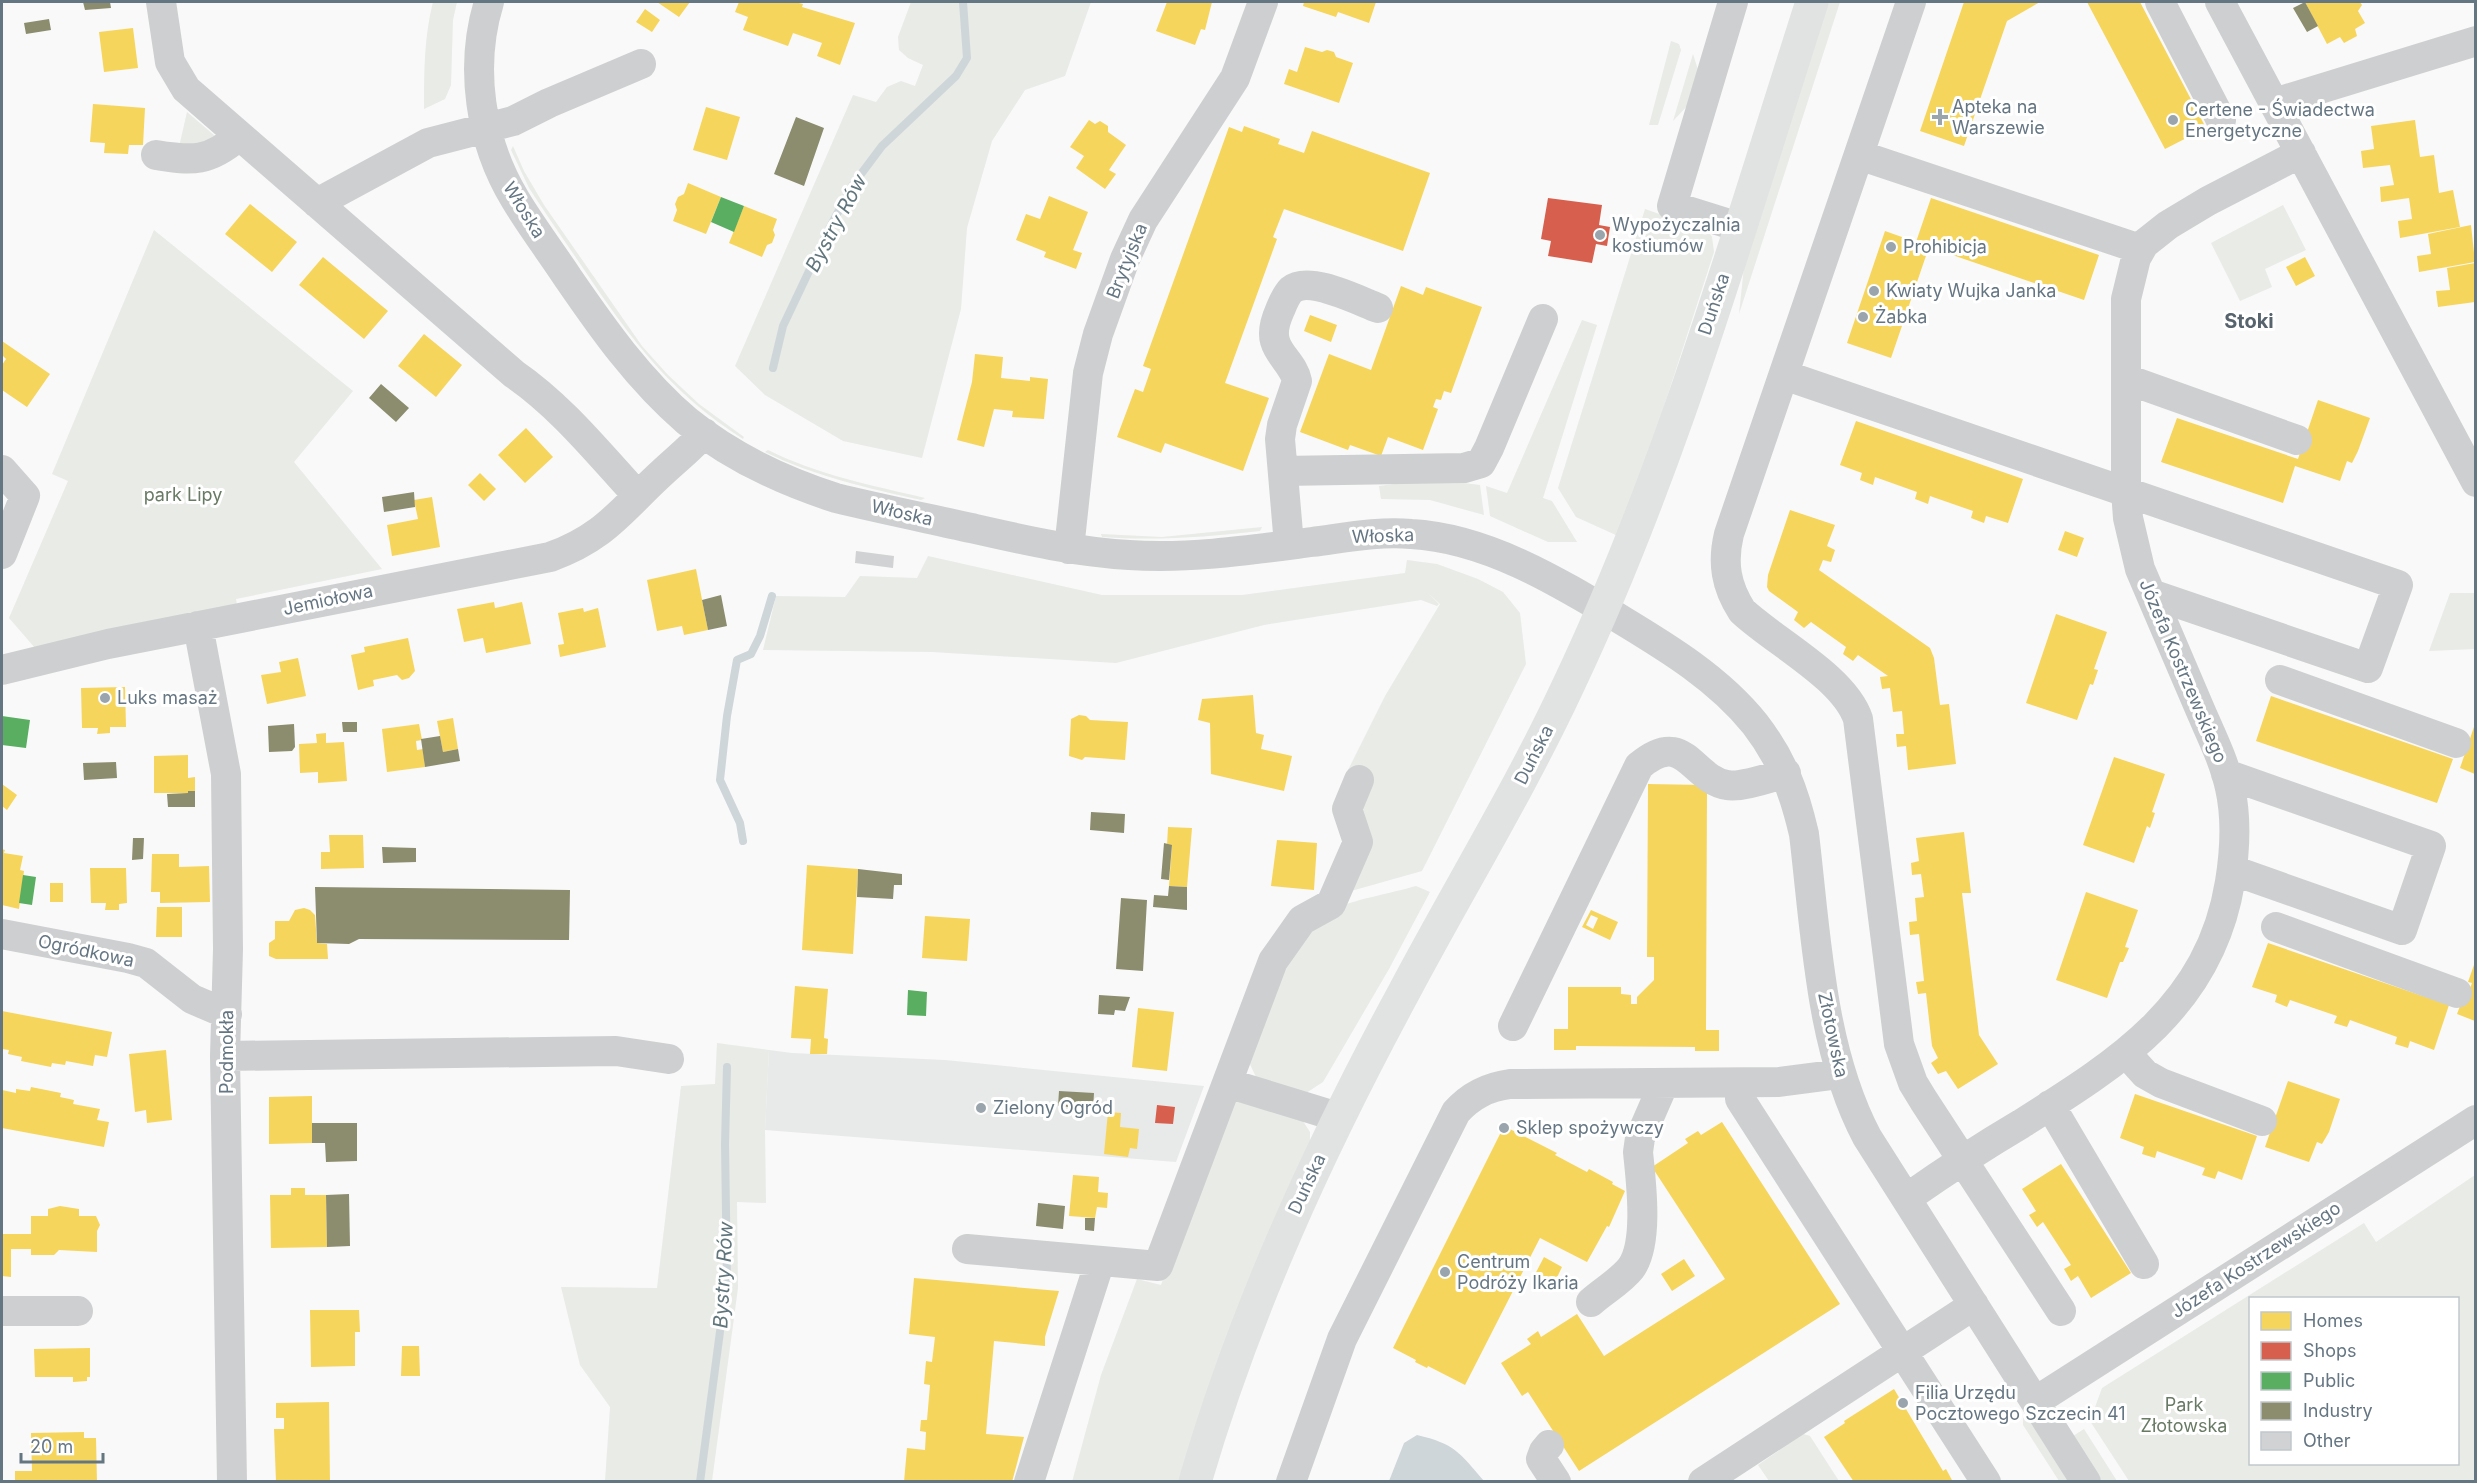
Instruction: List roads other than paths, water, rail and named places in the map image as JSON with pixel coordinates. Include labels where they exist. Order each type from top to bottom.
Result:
[{"type":"street","points":[[161,2],[170,62],[178,78],[191,93],[514,374],[549,400],[638,496]]},
{"type":"street","name":"Włoska","points":[[489,2],[479,62],[481,98],[486,128],[496,159],[515,199],[605,331],[647,382],[688,422],[756,466],[810,490],[868,506],[1069,549],[1167,556],[1231,552],[1360,536],[1410,533],[1454,541],[1512,561],[1603,609]]},
{"type":"street","name":"Brytyjska","points":[[1069,549],[1088,373],[1098,334],[1125,259],[1143,220],[1235,78],[1263,2]]},
{"type":"street","points":[[1733,2],[1672,206],[1739,228]]},
{"type":"street","name":"Duńska","points":[[1195,1482],[1218,1407],[1283,1235],[1338,1117],[1405,990],[1506,810],[1557,709],[1603,609],[1660,466],[1812,2]]},
{"type":"street","points":[[1911,2],[1727,541],[1724,562],[1728,584],[1742,611],[1841,689],[1855,709],[1899,1044],[1913,1083],[2061,1311]]},
{"type":"street","points":[[2160,2],[2222,120]]},
{"type":"street","points":[[2220,2],[2475,482]]},
{"type":"street","points":[[2274,103],[2475,40]]},
{"type":"street","points":[[317,203],[428,143],[513,121],[641,64]]},
{"type":"street","points":[[156,155],[185,160],[205,158],[225,148],[239,136]]},
{"type":"street","name":"Józefa Kostrzewskiego","points":[[1907,1198],[1962,1159],[2091,1080],[2126,1053],[2157,1025],[2194,979],[2220,926],[2232,870],[2234,817],[2226,774],[2133,545],[2126,491],[2126,299],[2132,270],[2140,249],[2155,234],[2176,220],[2301,153]]},
{"type":"street","points":[[1859,155],[2140,249]]},
{"type":"street","points":[[1289,544],[1280,440],[1282,425],[1297,381],[1296,374],[1275,341],[1274,331],[1284,299],[1292,289],[1310,285],[1378,308]]},
{"type":"street","points":[[1283,471],[1464,468],[1480,463],[1489,448],[1543,319]]},
{"type":"street","points":[[1784,375],[2398,585],[2355,707]]},
{"type":"street","points":[[2126,379],[2297,440]]},
{"type":"street","name":"Jemiołowa","points":[[2,670],[108,644],[550,557],[592,538],[693,446],[704,433]]},
{"type":"street","points":[[2,470],[26,496],[2,554]]},
{"type":"street","points":[[2151,594],[2368,668]]},
{"type":"street","name":"Złotowska","points":[[1603,609],[1675,653],[1735,702],[1756,726],[1786,773],[1803,834],[1829,1027],[1848,1098],[1867,1137],[2086,1482]]},
{"type":"street","name":"Podmokła","points":[[198,626],[226,774],[228,949],[225,1056],[232,1482]]},
{"type":"street","points":[[2280,680],[2456,743]]},
{"type":"street","points":[[1513,1026],[1639,766],[1649,758],[1661,753],[1682,754],[1710,778],[1731,786],[1786,773]]},
{"type":"street","points":[[2226,774],[2431,846],[2389,968]]},
{"type":"street","points":[[967,1249],[1158,1266],[1273,961],[1302,920],[1331,904],[1358,842],[1347,809],[1359,780]]},
{"type":"street","points":[[2232,870],[2402,930]]},
{"type":"street","points":[[2305,938],[2317,900]]},
{"type":"street","points":[[2276,927],[2457,993]]},
{"type":"street","name":"Ogródkowa","points":[[2,934],[146,963],[192,999],[227,1014]]},
{"type":"street","points":[[225,1056],[616,1052],[669,1059]]},
{"type":"street","points":[[2126,1053],[2145,1074],[2161,1083],[2262,1121]]},
{"type":"street","points":[[1290,1482],[1342,1339],[1455,1112],[1466,1101],[1494,1086],[1510,1084],[1779,1082],[1840,1074]]},
{"type":"street","points":[[1227,1083],[1338,1117]]},
{"type":"street","points":[[1591,1302],[1629,1270],[1639,1255],[1641,1237],[1638,1152],[1640,1138],[1664,1083]]},
{"type":"street","points":[[1741,1083],[1740,1099],[1986,1482]]},
{"type":"street","points":[[2050,1106],[2144,1264]]},
{"type":"street","name":"Józefa Kostrzewskiego","points":[[2036,1401],[2475,1120]]},
{"type":"street","points":[[1029,1482],[1100,1261]]},
{"type":"street","points":[[1703,1482],[1974,1305]]},
{"type":"street","points":[[2,1311],[78,1311]]},
{"type":"street","points":[[1549,1445],[1541,1459],[1556,1482]]},
{"type":"waterway","name":"Bystry Rów","points":[[773,368],[783,326],[852,186],[882,146],[956,76],[967,58],[963,2]]},
{"type":"waterway","name":"Bystry Rów","points":[[743,841],[740,823],[720,780],[727,716],[737,660],[751,654],[760,636],[772,596]]},
{"type":"waterway","name":"Bystry Rów","points":[[700,1482],[727,1279],[725,1144],[727,1067]]},
{"type":"place","name":"Apteka na Warszewie","points":[[1940,117]]},
{"type":"place","name":"Certene - Świadectwa Energetyczne","points":[[2173,120]]},
{"type":"place","name":"Wypożyczalnia kostiumów","points":[[1600,235]]},
{"type":"place","name":"Prohibicja","points":[[1891,247]]},
{"type":"place","name":"Kwiaty Wujka Janka","points":[[1874,291]]},
{"type":"place","name":"Żabka","points":[[1863,317]]},
{"type":"place","name":"Luks masaż","points":[[105,698]]},
{"type":"place","name":"Zielony Ogród","points":[[981,1108]]},
{"type":"place","name":"Sklep spożywczy","points":[[1504,1128]]},
{"type":"place","name":"Centrum Podróży Ikaria","points":[[1445,1272]]},
{"type":"place","name":"Filia Urzędu Pocztowego Szczecin 41","points":[[1903,1403]]},
{"type":"district","name":"Stoki","points":[[2249,321]]},
{"type":"park label","name":"park Lipy","points":[[183,495]]},
{"type":"park label","name":"Park Złotowska","points":[[2184,1415]]}]
